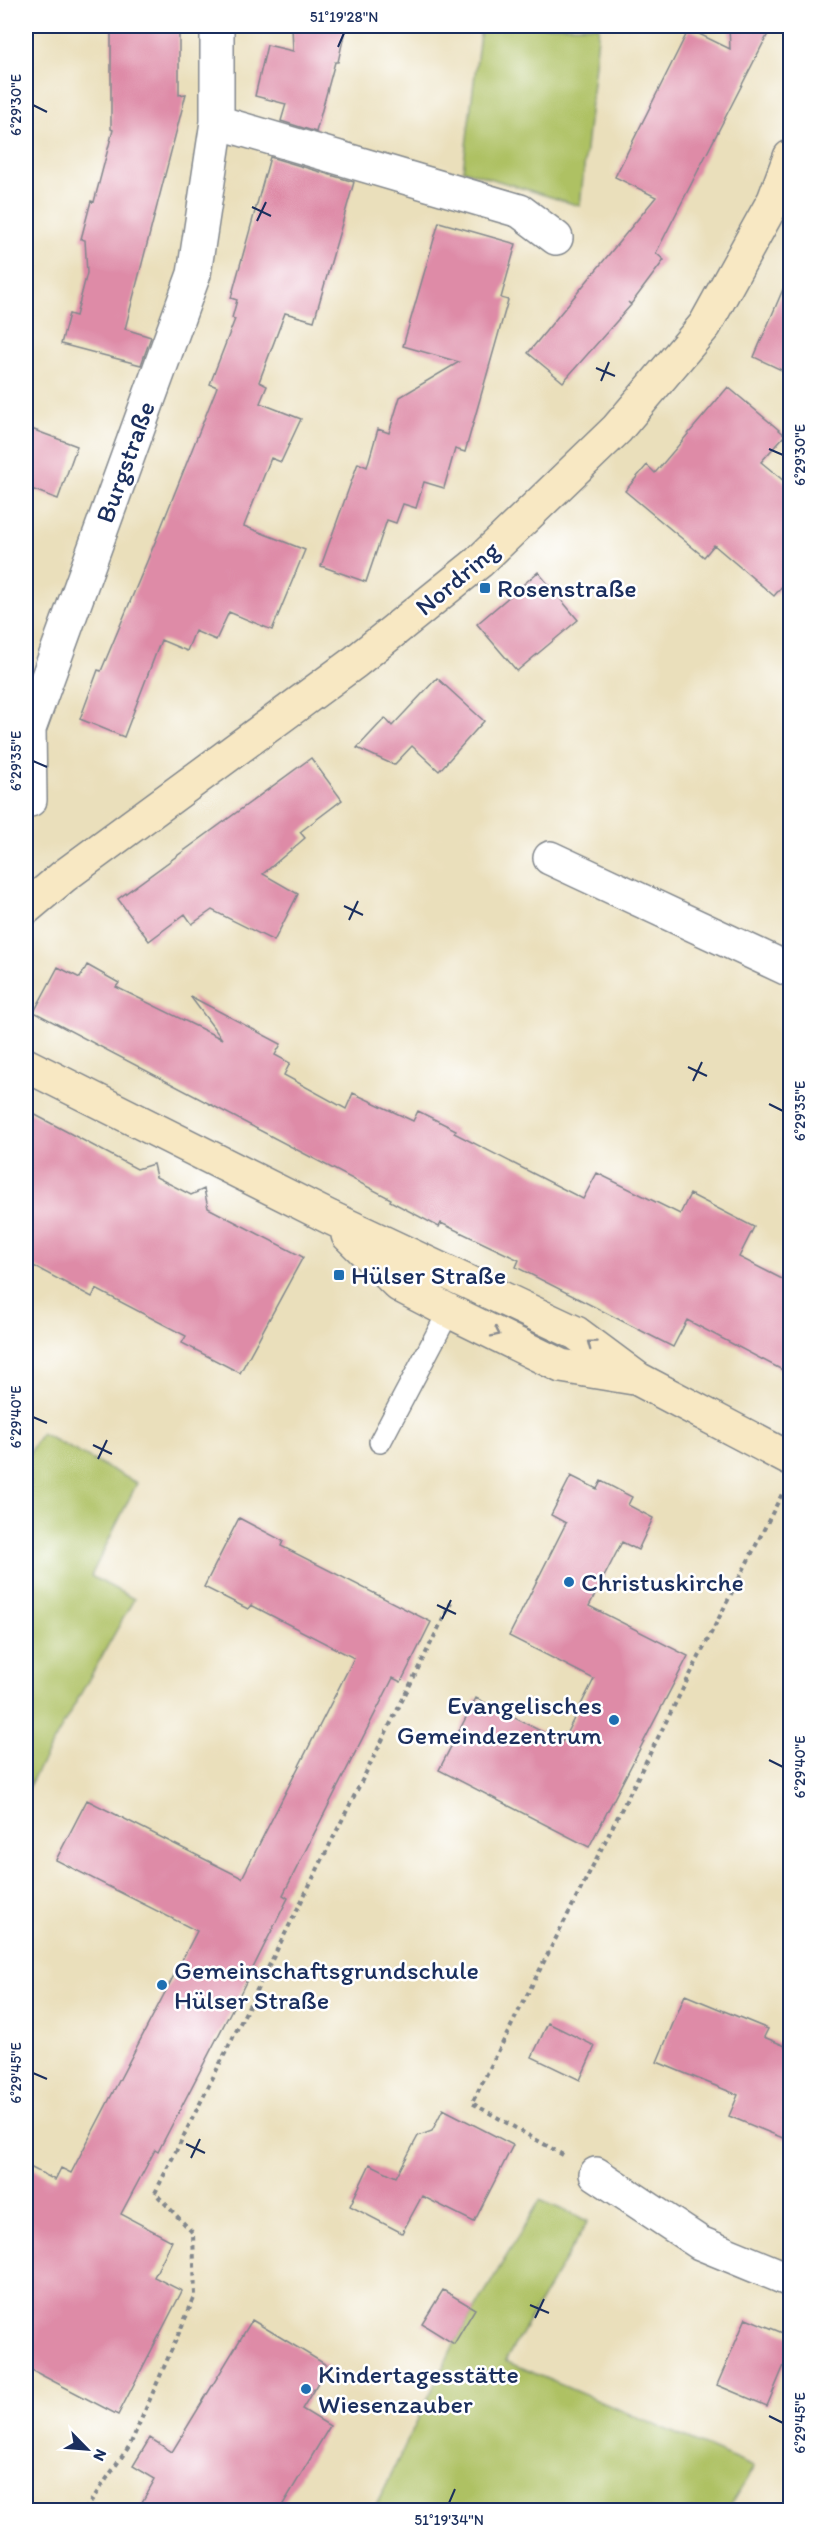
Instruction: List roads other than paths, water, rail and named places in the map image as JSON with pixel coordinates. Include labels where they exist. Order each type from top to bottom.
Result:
[{"type":"main road","name":"Nordring","points":[[26,908],[64,876],[373,648],[479,562],[610,437],[705,325],[774,200],[790,157]]},
{"type":"main road","points":[[26,1065],[329,1217],[576,1333],[638,1379],[788,1474]]},
{"type":"main road","points":[[329,1217],[399,1285],[561,1366],[638,1379]]},
{"type":"street","name":"Burgstraße","points":[[30,800],[29,729],[194,274],[217,122],[217,26]]},
{"type":"street","points":[[217,122],[520,211],[556,238]]},
{"type":"street","points":[[550,858],[790,970]]},
{"type":"street","points":[[596,2174],[700,2243],[790,2280]]},
{"type":"lane","points":[[380,1442],[449,1311]]},
{"type":"place","name":"Rosenstraße","points":[[485,588]]},
{"type":"place","name":"Hülser Straße","points":[[339,1275]]},
{"type":"place","name":"Christuskirche","points":[[569,1582]]},
{"type":"place","name":"Evangelisches Gemeindezentrum","points":[[614,1720]]},
{"type":"place","name":"Gemeinschaftsgrundschule Hülser Straße","points":[[162,1985]]},
{"type":"place","name":"Kindertagesstätte Wiesenzauber","points":[[306,2389]]}]
